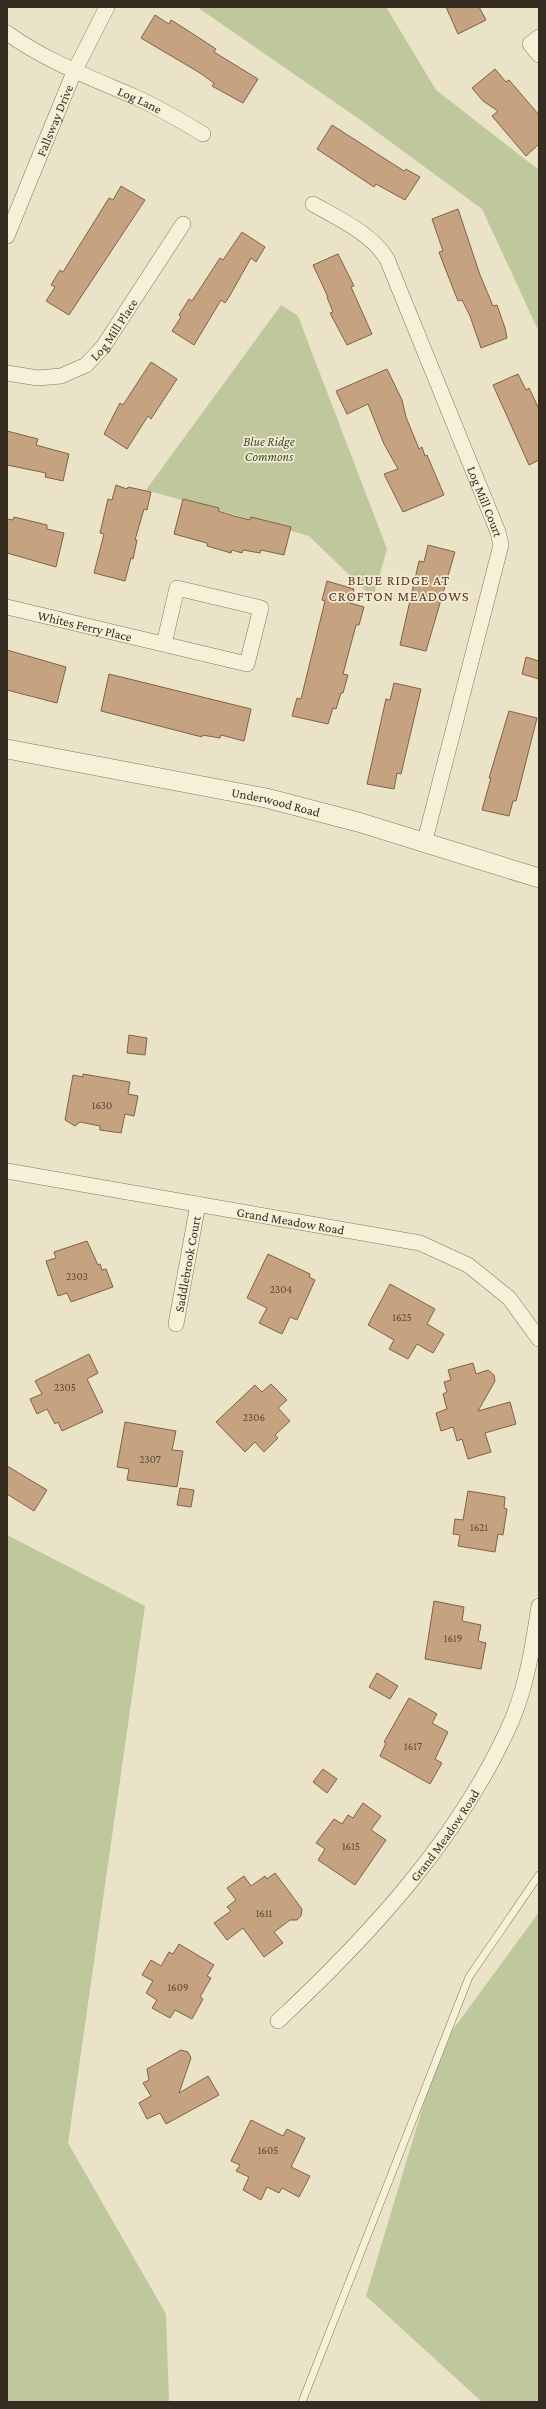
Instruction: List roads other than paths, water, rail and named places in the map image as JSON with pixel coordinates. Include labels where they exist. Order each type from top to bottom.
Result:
[{"type":"street","name":"Fallsway Drive","points":[[7,236],[74,72],[107,7]]},
{"type":"street","name":"Log Lane","points":[[7,34],[25,46],[74,72],[168,113],[203,134]]},
{"type":"street","points":[[539,37],[530,44],[539,55]]},
{"type":"street","name":"Log Mill Court","points":[[313,204],[371,240],[380,247],[387,259],[498,532],[501,545],[424,844]]},
{"type":"street","name":"Log Mill Place","points":[[7,374],[38,378],[61,376],[86,365],[103,347],[183,224]]},
{"type":"street","name":"Whites Ferry Place","points":[[7,607],[247,664],[261,608],[177,588],[164,644]]},
{"type":"street","name":"Underwood Road","points":[[7,749],[266,798],[358,822],[424,844],[539,878]]},
{"type":"street","name":"Grand Meadow Road","points":[[7,1171],[420,1243],[468,1265],[503,1293],[509,1298],[539,1339]]},
{"type":"street","name":"Saddlebrook Court","points":[[176,1324],[198,1204]]},
{"type":"street","name":"Grand Meadow Road","points":[[278,2021],[328,1974],[394,1904],[444,1838],[482,1778],[512,1720],[526,1677],[539,1606]]},
{"type":"lane","points":[[302,2402],[469,1978],[539,1876]]},
{"type":"district","name":"BLUE RIDGE AT CROFTON MEADOWS","points":[[399,588]]},
{"type":"park label","name":"Blue Ridge Commons","points":[[269,448]]}]
